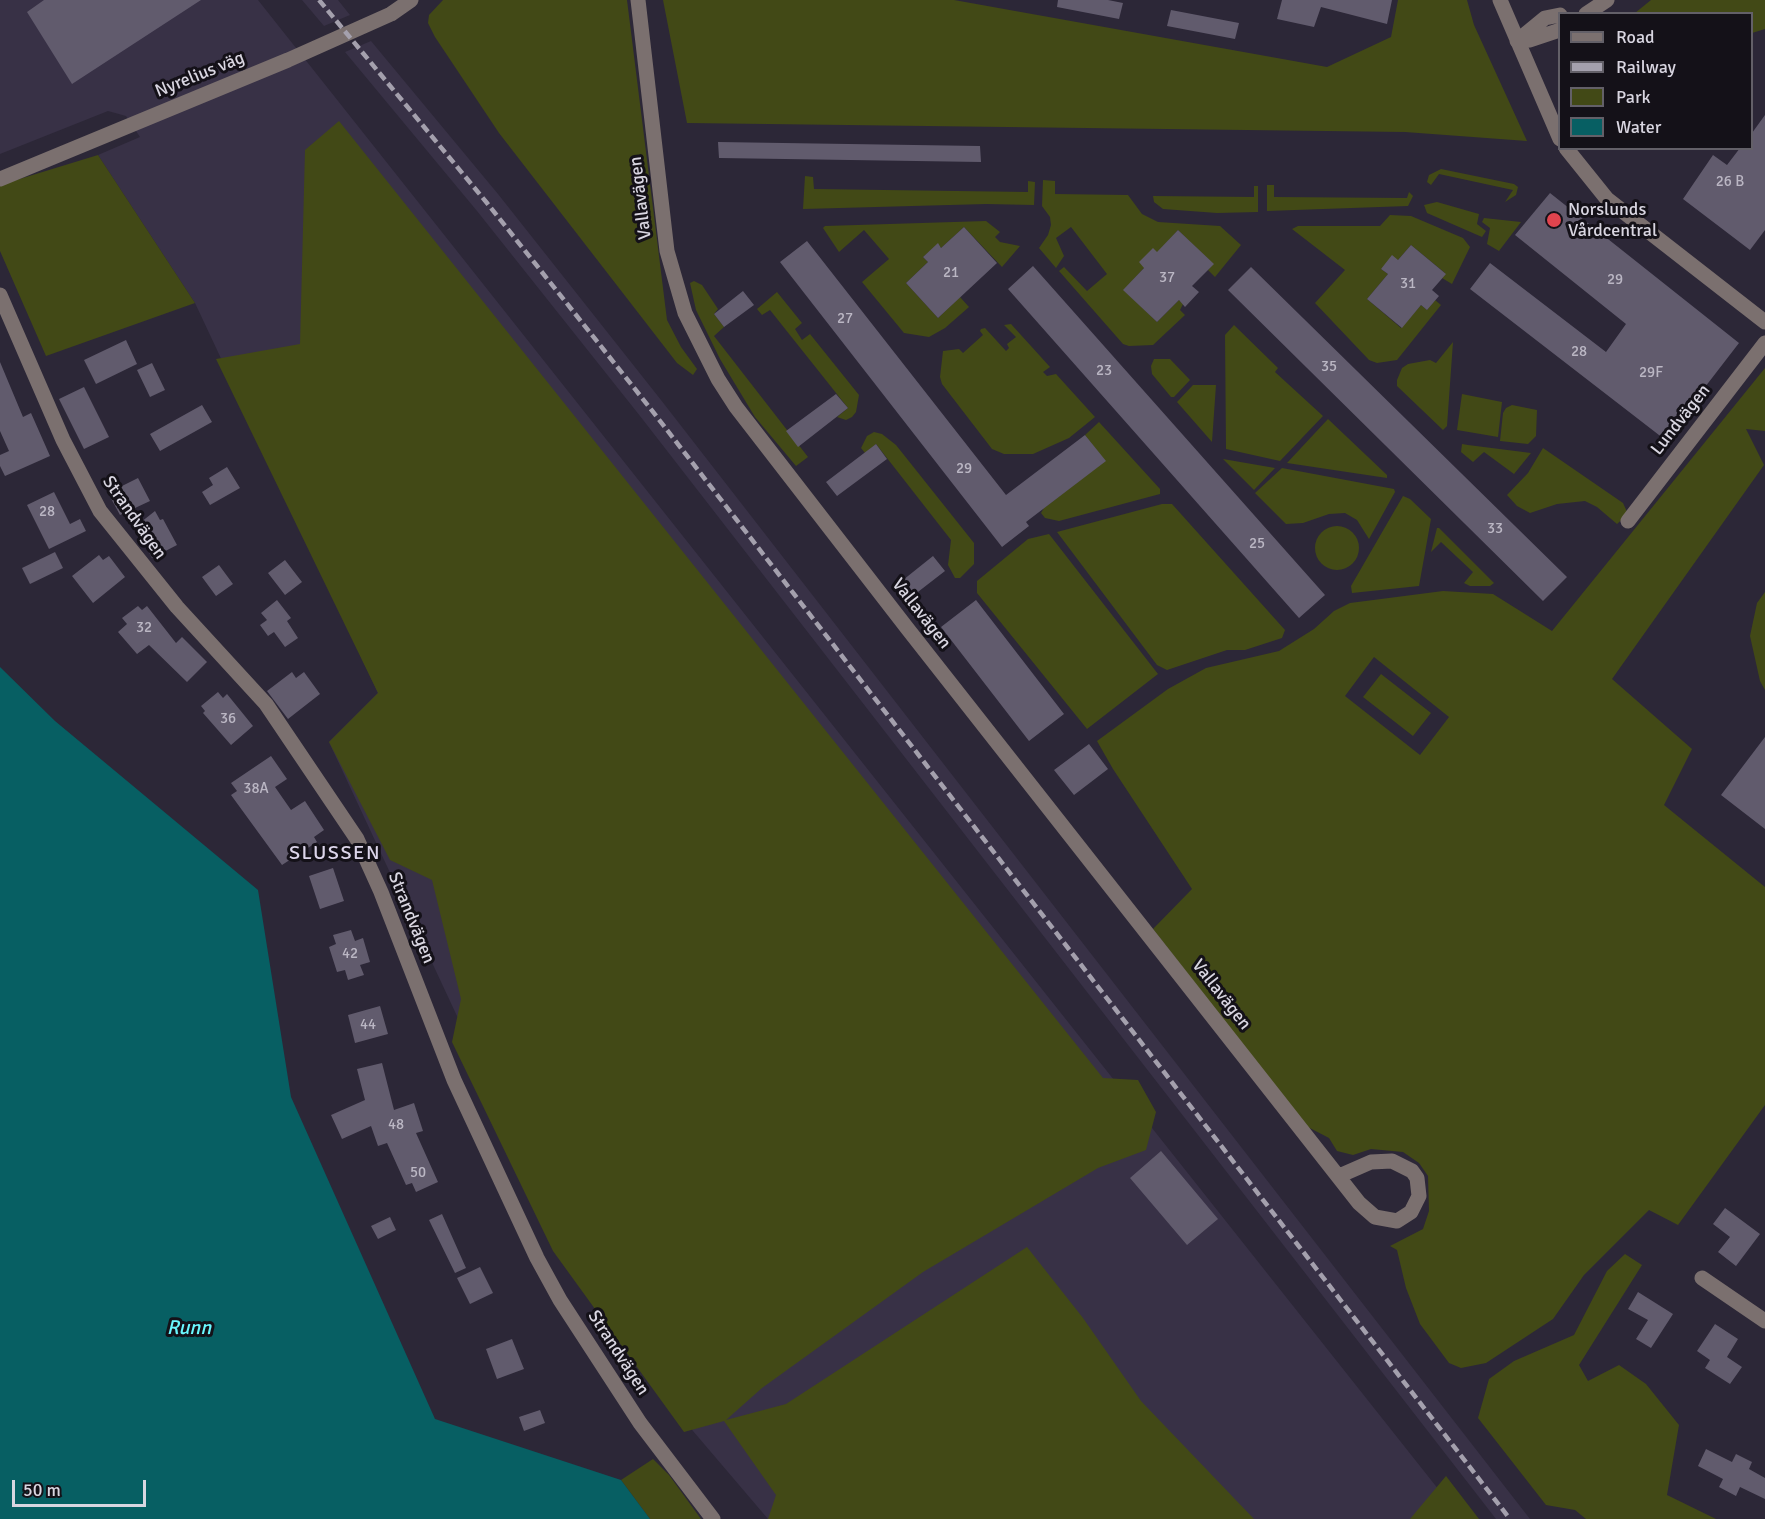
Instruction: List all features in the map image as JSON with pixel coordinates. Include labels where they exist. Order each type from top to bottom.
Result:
[{"type":"street","name":"Nyrelius väg","points":[[0,179],[288,60],[391,14],[411,0]]},
{"type":"street","name":"Vallavägen","points":[[638,0],[667,251],[685,313],[718,380],[736,407],[930,658],[1365,1210],[1383,1220],[1404,1218],[1411,1212],[1419,1196],[1417,1178],[1412,1171],[1392,1161],[1371,1162],[1339,1176]]},
{"type":"street","points":[[1500,0],[1558,134]]},
{"type":"street","points":[[1588,12],[1607,0]]},
{"type":"street","points":[[1517,41],[1545,18],[1558,15]]},
{"type":"street","points":[[1517,41],[1530,40],[1558,31]]},
{"type":"street","points":[[1568,150],[1607,200],[1765,322]]},
{"type":"street","name":"Strandvägen","points":[[0,295],[63,440],[100,511],[177,607],[266,704],[357,839],[381,892],[454,1080],[537,1258],[560,1300],[629,1406],[713,1519]]},
{"type":"street","name":"Lundvägen","points":[[1628,520],[1765,343]]},
{"type":"street","points":[[1702,1278],[1765,1321]]},
{"type":"shaded area","points":[[0,0],[258,0],[1458,1514],[1451,1519],[768,1519],[693,1431],[563,1243],[329,742],[378,693],[195,303],[98,155],[140,137],[126,116],[108,111],[0,154]]},
{"type":"shaded area","points":[[302,0],[338,0],[350,15],[324,26]]},
{"type":"shaded area","points":[[371,41],[498,194],[661,400],[1530,1519],[1496,1519],[640,416],[477,211],[345,52]]},
{"type":"green space","points":[[443,0],[627,0],[667,320],[681,347],[697,369],[693,375],[677,363],[499,133],[435,37],[428,23],[429,15]]},
{"type":"green space","points":[[663,0],[954,0],[1327,67],[1391,37],[1398,0],[1467,0],[1474,25],[1527,141],[1405,132],[687,123]]},
{"type":"green space","points":[[1651,0],[1765,0],[1765,29],[1753,33],[1753,12],[1636,12]]},
{"type":"green space","points":[[339,121],[1103,1078],[1138,1080],[1156,1112],[1146,1150],[1098,1168],[923,1272],[762,1388],[726,1420],[786,1404],[1027,1247],[1083,1318],[1141,1401],[1254,1519],[768,1519],[776,1495],[724,1421],[684,1432],[553,1251],[452,1042],[461,999],[432,880],[390,860],[329,742],[378,693],[216,359],[300,344],[305,150]]},
{"type":"green space","points":[[98,155],[195,303],[46,356],[0,251],[0,185]]},
{"type":"green space","points":[[1441,169],[1514,184],[1518,187],[1516,195],[1505,202],[1513,190],[1439,174],[1431,185],[1427,182],[1429,175]]},
{"type":"green space","points":[[805,176],[813,177],[814,189],[1028,192],[1028,181],[1035,182],[1034,205],[986,204],[803,209]]},
{"type":"green space","points":[[1043,180],[1055,181],[1055,194],[1128,195],[1142,214],[1158,222],[1220,226],[1241,245],[1215,277],[1208,270],[1213,264],[1178,230],[1124,290],[1157,322],[1179,300],[1183,304],[1180,310],[1185,315],[1153,345],[1129,346],[1123,344],[1059,271],[1064,267],[1087,291],[1107,274],[1071,227],[1056,238],[1064,256],[1056,268],[1039,248],[1048,235],[1051,225],[1050,217],[1042,206]]},
{"type":"green space","points":[[1267,185],[1274,185],[1274,197],[1407,198],[1409,192],[1413,196],[1408,206],[1267,211]]},
{"type":"green space","points":[[1254,186],[1258,186],[1258,212],[1217,213],[1163,209],[1154,202],[1153,196],[1254,197]]},
{"type":"green space","points":[[1437,202],[1479,214],[1477,224],[1486,231],[1482,237],[1427,213],[1424,205]]},
{"type":"green space","points":[[1390,215],[1411,216],[1463,238],[1470,247],[1452,284],[1442,278],[1445,273],[1411,245],[1398,260],[1381,269],[1388,274],[1367,299],[1401,328],[1421,305],[1427,310],[1435,300],[1441,305],[1397,360],[1377,363],[1369,360],[1315,303],[1345,270],[1292,229],[1298,226],[1380,226]]},
{"type":"green space","points":[[1484,218],[1521,222],[1499,251],[1487,244],[1490,228],[1482,222]]},
{"type":"green space","points":[[986,221],[1000,232],[995,237],[1000,242],[1020,246],[1002,267],[964,227],[941,248],[938,244],[923,257],[928,262],[906,283],[938,318],[960,297],[969,307],[945,328],[929,337],[904,333],[862,282],[889,259],[864,230],[839,252],[823,228],[825,226]]},
{"type":"green space","points":[[694,281],[702,285],[718,309],[714,314],[724,327],[714,336],[808,457],[796,466],[755,417],[720,359],[696,310],[690,283]]},
{"type":"green space","points":[[777,292],[802,323],[795,329],[802,340],[810,334],[859,395],[856,412],[852,417],[846,420],[837,417],[848,408],[770,310],[762,315],[757,309]]},
{"type":"green space","points":[[1011,324],[1050,367],[1043,372],[1047,376],[1056,374],[1095,417],[1069,438],[1033,454],[1004,454],[992,449],[942,384],[940,377],[943,351],[959,349],[963,353],[983,335],[980,331],[985,328],[1006,351],[1009,348],[1007,344],[1016,337],[1004,325]]},
{"type":"green space","points":[[1234,325],[1278,368],[1275,372],[1323,416],[1280,461],[1226,449],[1225,335]]},
{"type":"green space","points":[[1453,342],[1447,426],[1443,430],[1397,386],[1397,380],[1402,368],[1408,364],[1430,360],[1436,363]]},
{"type":"green space","points":[[1154,359],[1170,359],[1190,380],[1174,397],[1171,397],[1152,374],[1151,366]]},
{"type":"green space","points":[[1765,368],[1765,431],[1746,429],[1764,465],[1612,679],[1692,749],[1664,805],[1765,887],[1765,1105],[1678,1225],[1649,1210],[1584,1275],[1553,1319],[1486,1363],[1461,1368],[1449,1363],[1420,1324],[1406,1288],[1397,1250],[1390,1246],[1423,1229],[1429,1211],[1428,1176],[1419,1163],[1403,1152],[1371,1149],[1353,1155],[1337,1151],[1329,1138],[1304,1125],[1153,929],[1192,889],[1097,741],[1168,689],[1206,668],[1279,651],[1314,629],[1334,611],[1350,603],[1443,591],[1493,594],[1552,631]],"holes":[[[1374,657],[1449,717],[1420,755],[1345,696]]]},
{"type":"green space","points":[[1193,385],[1216,385],[1212,442],[1177,402]]},
{"type":"green space","points":[[1462,394],[1502,402],[1498,437],[1457,430]]},
{"type":"green space","points":[[1512,405],[1537,410],[1536,436],[1528,444],[1500,441],[1503,413]]},
{"type":"green space","points":[[1328,419],[1387,475],[1387,478],[1287,463]]},
{"type":"green space","points":[[1099,422],[1160,489],[1160,494],[1059,521],[1045,518],[1041,513],[1044,508],[1105,461],[1085,435]]},
{"type":"green space","points":[[874,432],[882,434],[896,445],[974,543],[974,564],[960,578],[955,578],[948,565],[951,540],[876,444],[865,453],[861,448],[867,436]]},
{"type":"green space","points":[[1462,444],[1531,453],[1514,474],[1484,452],[1473,462],[1461,452]]},
{"type":"green space","points":[[1543,448],[1623,503],[1628,514],[1617,524],[1597,507],[1585,501],[1557,504],[1530,513],[1517,506],[1507,495],[1528,473]]},
{"type":"green space","points":[[1223,459],[1275,468],[1254,490]]},
{"type":"green space","points":[[1282,468],[1394,489],[1395,492],[1369,539],[1357,520],[1345,513],[1329,514],[1303,523],[1286,524],[1255,493]]},
{"type":"green space","points":[[1403,496],[1410,499],[1431,519],[1419,586],[1352,593],[1351,586]]},
{"type":"green space","points":[[1162,504],[1172,504],[1285,630],[1282,638],[1245,650],[1227,650],[1167,670],[1157,665],[1057,532]]},
{"type":"green space","points":[[1337,526],[1353,532],[1359,548],[1353,564],[1337,570],[1321,564],[1315,548],[1321,532]]},
{"type":"green space","points":[[1437,528],[1494,583],[1490,586],[1470,586],[1464,583],[1473,572],[1441,542],[1431,552]]},
{"type":"green space","points":[[1049,534],[1158,674],[1087,729],[977,593],[977,581],[1028,539]]},
{"type":"green space","points":[[1765,592],[1765,690],[1760,681],[1750,636],[1757,603]]},
{"type":"green space","points":[[1381,674],[1431,713],[1413,736],[1363,697]]},
{"type":"green space","points":[[1625,1254],[1642,1265],[1579,1365],[1588,1381],[1619,1365],[1646,1384],[1679,1425],[1667,1495],[1716,1519],[1586,1519],[1575,1510],[1546,1505],[1478,1418],[1489,1379],[1514,1361],[1574,1335],[1607,1271]]},
{"type":"green space","points":[[653,1459],[669,1475],[701,1519],[650,1519],[621,1480]]},
{"type":"green space","points":[[1446,1476],[1479,1519],[1410,1519]]},
{"type":"water","name":"Runn","points":[[0,667],[55,721],[258,890],[291,1097],[435,1419],[621,1480],[650,1519],[0,1519]]},
{"type":"building","points":[[44,0],[201,0],[72,84],[27,12]]},
{"type":"building","points":[[1058,0],[1108,0],[1123,3],[1119,19],[1057,7]]},
{"type":"building","points":[[1282,0],[1392,0],[1387,24],[1321,7],[1314,27],[1277,19]]},
{"type":"building","points":[[1171,10],[1239,23],[1235,39],[1167,26]]},
{"type":"building","points":[[1765,115],[1765,230],[1750,250],[1683,199],[1713,155],[1727,165],[1738,150],[1753,150],[1753,132]]},
{"type":"building","points":[[718,142],[980,146],[981,162],[719,158]]},
{"type":"building","points":[[1550,193],[1739,343],[1685,413],[1688,416],[1668,442],[1470,289],[1490,263],[1606,352],[1626,324],[1515,235]]},
{"type":"building","points":[[964,227],[997,263],[938,318],[906,283],[928,262],[923,257],[938,243],[941,248]]},
{"type":"building","points":[[1178,230],[1214,264],[1192,286],[1199,292],[1185,307],[1179,300],[1157,322],[1123,290],[1144,268],[1139,262],[1153,248],[1157,252]]},
{"type":"building","points":[[807,241],[1006,495],[1085,435],[1106,461],[1026,522],[1029,526],[1002,547],[780,262]]},
{"type":"building","points":[[1411,245],[1446,274],[1432,290],[1439,296],[1427,310],[1421,305],[1402,328],[1367,299],[1388,274],[1381,269],[1392,255],[1398,260]]},
{"type":"building","points":[[1033,266],[1325,595],[1299,618],[1008,289]]},
{"type":"building","points":[[1251,267],[1567,577],[1543,601],[1228,290]]},
{"type":"building","points":[[743,291],[754,305],[724,327],[714,314]]},
{"type":"building","points":[[126,340],[137,364],[96,384],[84,360]]},
{"type":"building","points":[[0,362],[23,417],[31,413],[50,456],[5,476],[0,466],[0,455],[9,451],[0,431]]},
{"type":"building","points":[[152,363],[165,390],[150,397],[137,370]]},
{"type":"building","points":[[84,387],[109,437],[84,449],[59,399]]},
{"type":"building","points":[[836,394],[848,408],[798,447],[786,431]]},
{"type":"building","points":[[202,405],[212,422],[160,451],[150,434]]},
{"type":"building","points":[[876,444],[887,459],[837,496],[826,482]]},
{"type":"building","points":[[227,467],[240,488],[210,505],[202,492],[213,485],[209,478]]},
{"type":"building","points":[[138,478],[150,501],[120,515],[108,493]]},
{"type":"building","points":[[54,492],[70,524],[80,519],[86,531],[49,549],[27,505]]},
{"type":"building","points":[[155,511],[160,520],[163,519],[177,545],[152,558],[136,526]]},
{"type":"building","points":[[55,552],[63,568],[30,584],[22,568]]},
{"type":"building","points":[[99,555],[103,560],[109,556],[125,577],[93,603],[72,576]]},
{"type":"building","points":[[933,556],[945,571],[914,595],[903,580]]},
{"type":"building","points":[[285,560],[302,582],[285,595],[268,573]]},
{"type":"building","points":[[219,565],[233,584],[216,596],[202,577]]},
{"type":"building","points":[[277,600],[291,618],[287,621],[298,638],[285,647],[274,632],[268,636],[260,625],[267,620],[261,613]]},
{"type":"building","points":[[976,600],[1064,714],[1029,741],[941,627]]},
{"type":"building","points":[[138,606],[142,610],[147,606],[176,643],[182,637],[207,662],[187,682],[149,645],[137,654],[118,632],[127,624],[122,618]]},
{"type":"building","points":[[292,672],[296,678],[304,672],[320,694],[288,719],[267,691]]},
{"type":"building","points":[[218,692],[223,698],[227,694],[253,726],[231,745],[203,713],[205,711],[201,706]]},
{"type":"building","points":[[1765,737],[1765,829],[1721,795]]},
{"type":"building","points":[[1089,744],[1108,769],[1074,795],[1054,770]]},
{"type":"building","points":[[271,756],[287,779],[275,787],[291,810],[305,801],[324,830],[314,837],[317,842],[282,865],[231,795],[237,791],[231,783]]},
{"type":"building","points":[[333,868],[344,901],[320,909],[309,876]]},
{"type":"building","points":[[351,930],[355,941],[363,938],[370,962],[360,965],[364,975],[348,980],[345,970],[337,972],[329,947],[336,944],[333,935]]},
{"type":"building","points":[[380,1006],[388,1034],[355,1043],[348,1015]]},
{"type":"building","points":[[382,1063],[394,1110],[414,1103],[423,1131],[416,1133],[438,1182],[416,1192],[412,1183],[406,1185],[387,1143],[378,1146],[371,1126],[342,1139],[331,1115],[365,1100],[357,1069]]},
{"type":"building","points":[[1161,1151],[1218,1219],[1187,1245],[1130,1178]]},
{"type":"building","points":[[1725,1208],[1760,1234],[1736,1266],[1718,1252],[1730,1237],[1713,1224]]},
{"type":"building","points":[[442,1214],[466,1268],[455,1273],[429,1220]]},
{"type":"building","points":[[390,1217],[396,1230],[378,1239],[371,1226]]},
{"type":"building","points":[[480,1267],[493,1293],[470,1304],[457,1278]]},
{"type":"building","points":[[1638,1292],[1673,1314],[1651,1348],[1636,1339],[1648,1320],[1628,1309]]},
{"type":"building","points":[[1715,1324],[1738,1339],[1727,1357],[1742,1367],[1730,1384],[1705,1368],[1710,1360],[1697,1351]]},
{"type":"building","points":[[512,1339],[524,1369],[497,1379],[486,1349]]},
{"type":"building","points":[[540,1410],[545,1423],[524,1431],[519,1417]]},
{"type":"building","points":[[1706,1449],[1732,1462],[1736,1454],[1752,1462],[1749,1469],[1765,1478],[1765,1499],[1740,1487],[1736,1496],[1719,1487],[1723,1479],[1698,1466]]},
{"type":"railway","points":[[319,0],[487,203],[650,408],[1510,1519]]},
{"type":"place","name":"Norslunds Vårdcentral","points":[[1554,220]]},
{"type":"district","name":"SLUSSEN","points":[[335,854]]}]
